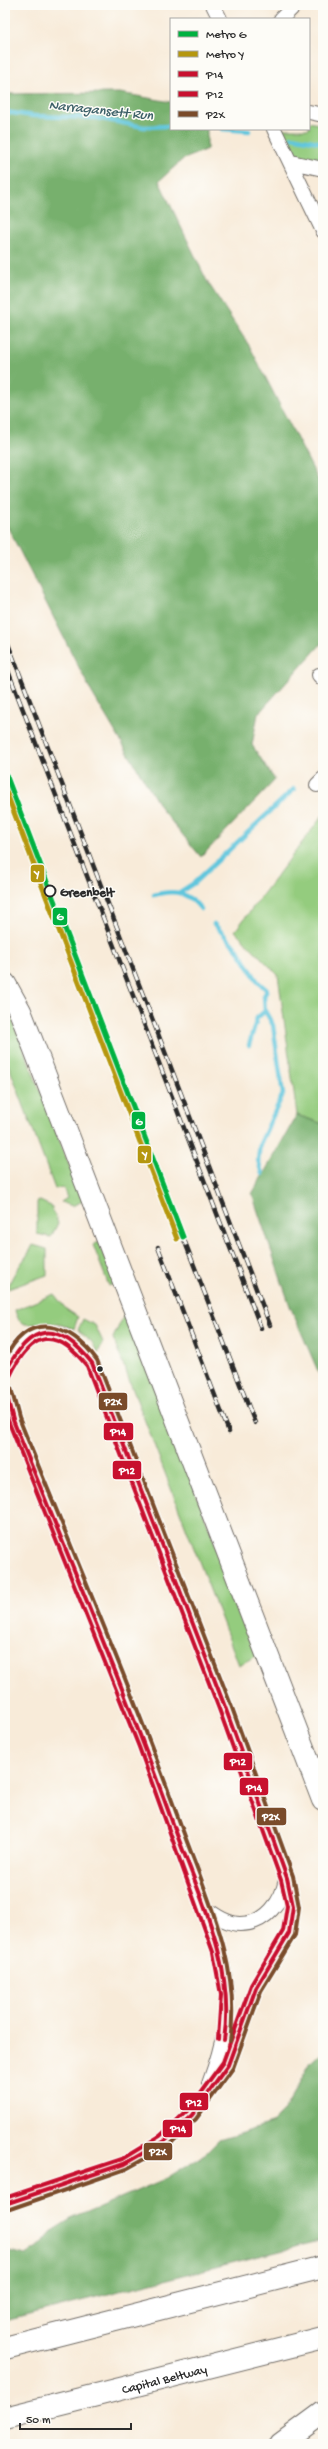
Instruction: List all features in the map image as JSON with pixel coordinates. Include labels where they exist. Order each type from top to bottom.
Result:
[{"type":"highway","points":[[5,984],[20,1011],[36,1052],[323,1800]]},
{"type":"highway","points":[[5,2348],[323,2267]]},
{"type":"highway","name":"Capital Beltway","points":[[5,2418],[323,2338]]},
{"type":"highway","points":[[281,2444],[323,2413]]},
{"type":"street","points":[[213,5],[220,18]]},
{"type":"street","points":[[282,18],[295,5]]},
{"type":"street","points":[[310,112],[323,115]]},
{"type":"street","points":[[274,130],[323,231]]},
{"type":"street","points":[[290,162],[323,169]]},
{"type":"street","points":[[5,1373],[16,1350],[26,1340],[36,1334],[45,1332],[58,1333],[70,1338],[81,1347],[92,1363],[222,1700],[286,1878],[293,1906],[289,1933],[256,1988],[228,2065],[203,2101],[186,2122],[145,2154],[124,2164],[5,2204]]},
{"type":"street","points":[[5,1390],[13,1420],[145,1745],[224,1967],[228,2012],[223,2044],[203,2101]]},
{"type":"street","points":[[204,1908],[233,1923],[240,1924],[260,1919],[276,1905],[285,1887],[286,1878]]},
{"type":"green space","points":[[120,93],[170,102],[170,130],[207,130],[207,149],[182,160],[159,181],[207,281],[250,347],[323,489],[323,642],[258,714],[252,745],[275,780],[201,857],[162,810],[92,693],[5,522],[5,94]]},
{"type":"green space","points":[[310,122],[323,125],[323,162],[299,158],[282,130],[310,130]]},
{"type":"green space","points":[[323,815],[323,1124],[297,1115],[278,975],[235,931]]},
{"type":"green space","points":[[5,1001],[83,1201],[72,1206],[61,1202],[67,1198],[63,1187],[55,1189],[5,1056]]},
{"type":"green space","points":[[297,1115],[323,1124],[323,1383],[290,1306],[252,1194]]},
{"type":"green space","points":[[40,1201],[51,1206],[58,1223],[51,1237],[37,1234],[37,1202]]},
{"type":"green space","points":[[99,1242],[116,1283],[109,1286],[93,1245]]},
{"type":"green space","points":[[33,1245],[47,1249],[47,1275],[8,1289],[12,1277]]},
{"type":"green space","points":[[54,1294],[66,1309],[78,1317],[74,1329],[55,1324],[24,1324],[17,1317],[15,1310]]},
{"type":"green space","points":[[126,1311],[258,1655],[239,1665],[113,1338]]},
{"type":"green space","points":[[83,1319],[95,1325],[103,1342],[98,1353],[92,1342],[78,1330]]},
{"type":"green space","points":[[323,2051],[323,2240],[5,2320],[5,2250],[26,2255],[37,2248],[53,2230],[71,2219],[167,2178],[206,2153],[219,2140],[271,2124],[283,2112],[311,2062]]},
{"type":"waterway","name":"Narragansett Run","points":[[5,112],[34,116],[96,118],[144,127],[170,126]]},
{"type":"waterway","name":"Narragansett Run","points":[[236,130],[249,131]]},
{"type":"waterway","name":"Narragansett Run","points":[[292,137],[323,143]]},
{"type":"waterway","points":[[180,892],[194,883],[294,789]]},
{"type":"waterway","points":[[154,895],[168,892],[180,893],[191,899],[201,909]]},
{"type":"waterway","points":[[214,924],[238,950],[258,982],[267,990],[264,996],[265,1011],[273,1025],[283,1094],[260,1144],[258,1160],[262,1174]]},
{"type":"waterway","points":[[249,1045],[257,1018],[265,1011]]},
{"type":"railway","points":[[5,636],[270,1325]]},
{"type":"railway","points":[[5,663],[261,1328]]},
{"type":"railway","points":[[183,1237],[255,1423]]},
{"type":"railway","points":[[158,1247],[229,1432]]},
{"type":"metro line","name":"G","points":[[5,772],[183,1237]]},
{"type":"metro line","name":"Y","points":[[5,789],[177,1239]]},
{"type":"transit line","name":"P2X","points":[[5,1359],[15,1343],[26,1333],[38,1328],[50,1327],[62,1330],[75,1337],[97,1360],[231,1705],[293,1876],[299,1907],[295,1935],[261,1991],[233,2068],[196,2119],[168,2146],[126,2169],[7,2210]]},
{"type":"transit line","name":"P14","points":[[5,1373],[14,1356],[24,1344],[34,1336],[45,1333],[56,1334],[67,1339],[92,1363],[225,1707],[287,1878],[293,1906],[289,1933],[256,1988],[228,2065],[192,2115],[164,2141],[124,2164],[5,2204]]},
{"type":"transit line","name":"P12","points":[[5,2198],[122,2159],[160,2136],[187,2111],[223,2062],[251,1985],[283,1931],[287,1906],[281,1880],[219,1709],[87,1366],[65,1344],[54,1340],[45,1339],[36,1343],[27,1350],[18,1361],[10,1376]]},
{"type":"transit line","name":"P2X","points":[[11,1388],[19,1418],[141,1719],[209,1901],[226,1956],[231,1984],[232,2012],[230,2041]]},
{"type":"transit line","name":"P14","points":[[5,1389],[13,1420],[135,1722],[203,1903],[220,1957],[225,1984],[226,2012],[224,2040]]},
{"type":"transit line","name":"P12","points":[[5,1413],[139,1747],[213,1952],[221,1995],[218,2039]]},
{"type":"place","name":"Greenbelt","points":[[50,891]]}]
